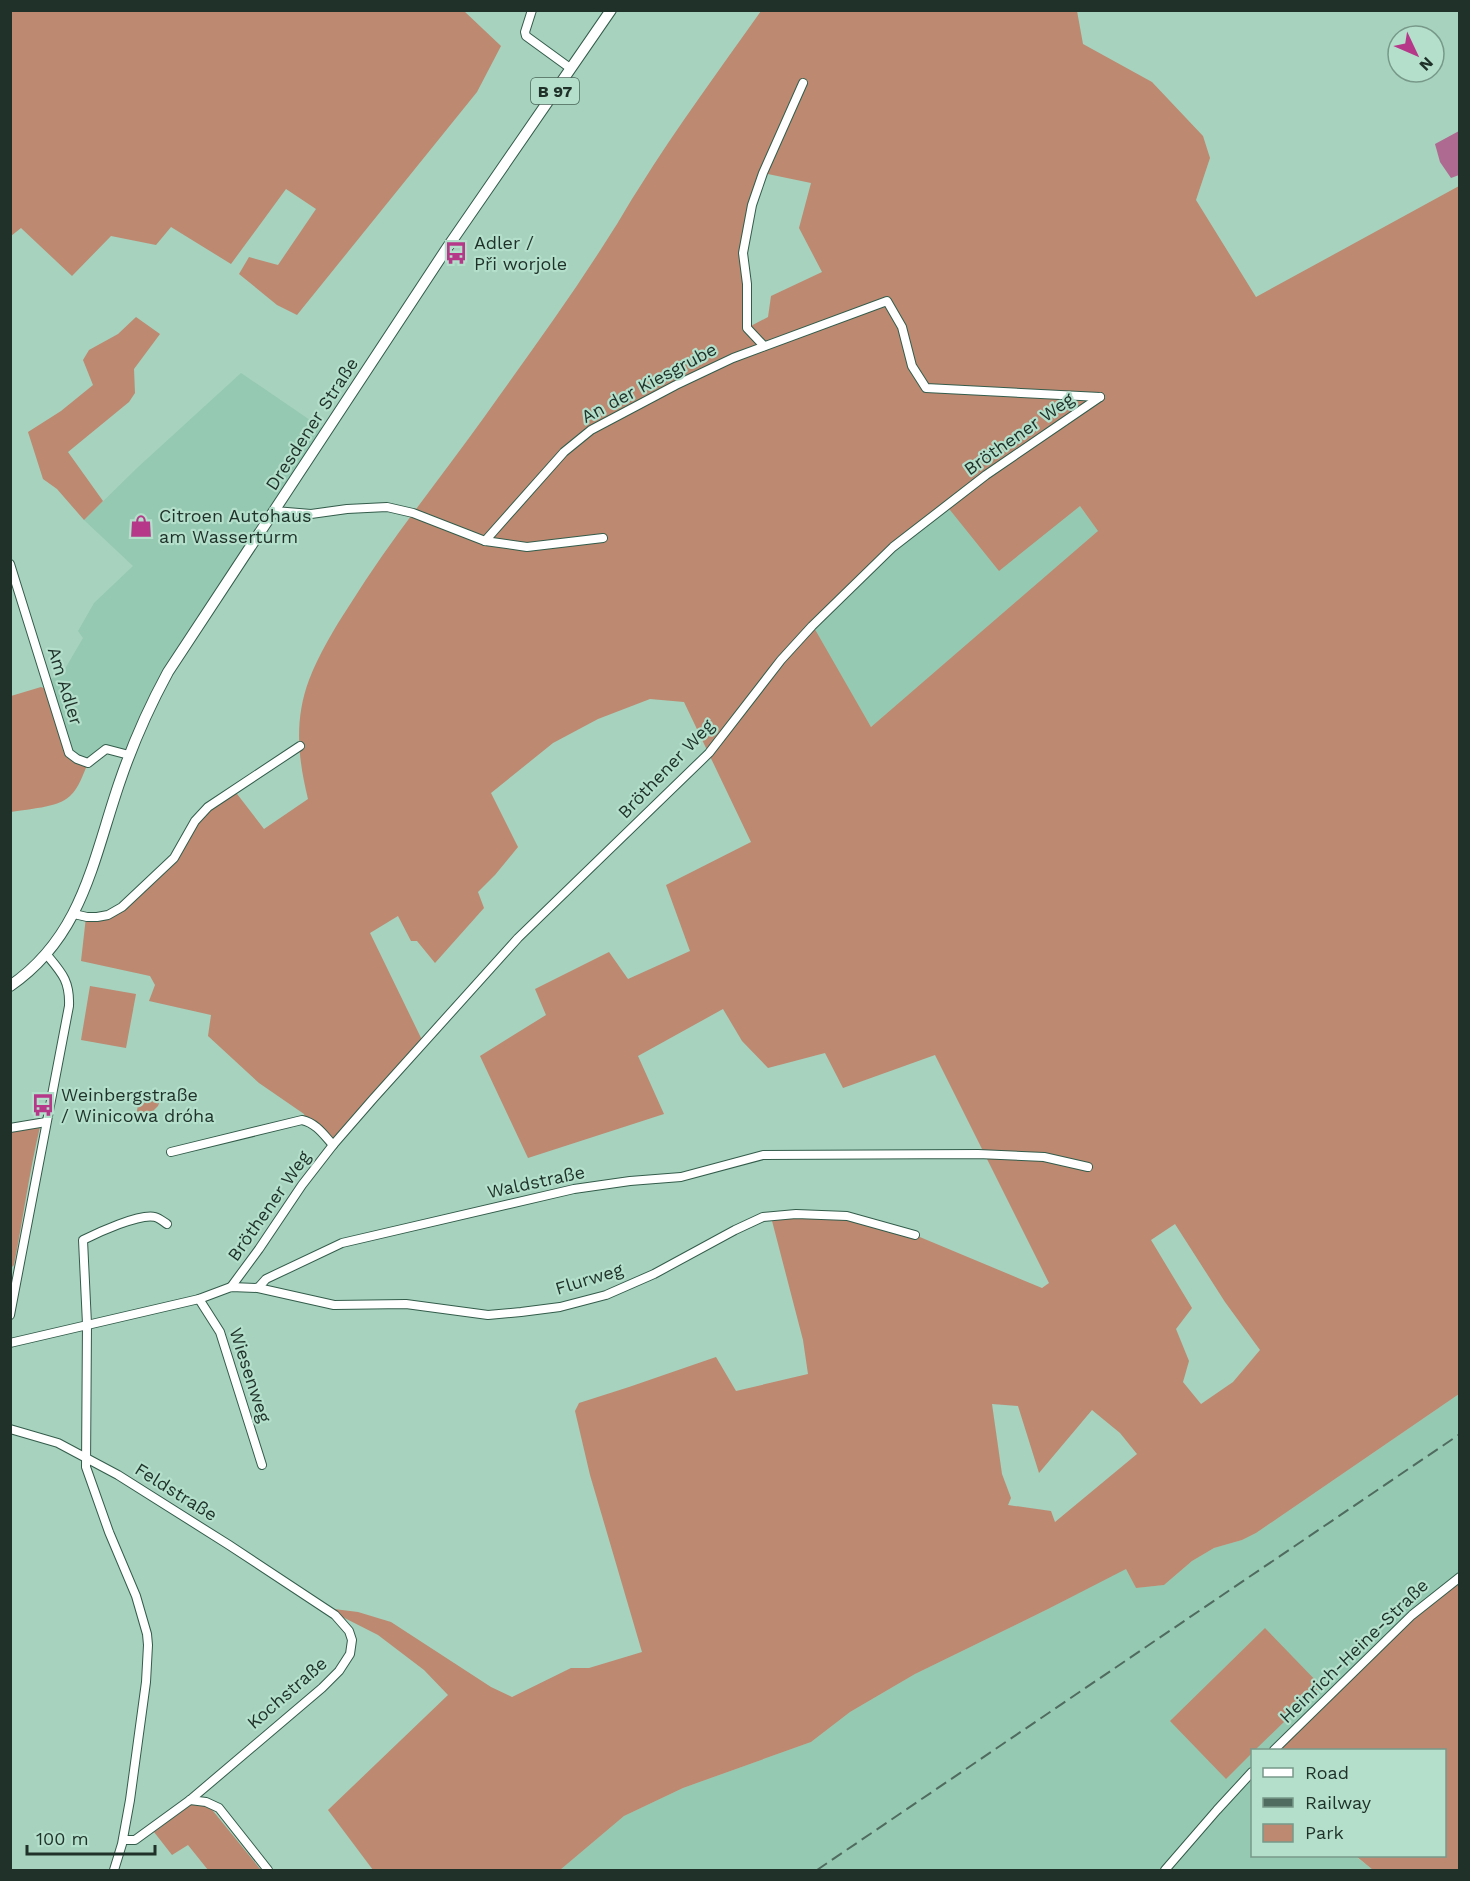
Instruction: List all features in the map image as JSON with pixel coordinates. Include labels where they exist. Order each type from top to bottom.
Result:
[{"type":"main road","name":"Dresdener Straße","points":[[47,955],[74,914],[87,882],[129,755],[149,706],[168,672],[379,350],[611,10]]},
{"type":"main road","name":"B 97","points":[[10,986],[47,955]]},
{"type":"street","points":[[532,10],[525,32],[526,36],[570,68]]},
{"type":"street","points":[[765,346],[747,328],[744,253],[752,205],[763,173],[803,83]]},
{"type":"street","name":"An der Kiesgrube","points":[[485,541],[564,452],[591,430],[675,385],[733,358],[887,301],[902,327],[912,366],[926,388],[1100,397]]},
{"type":"street","name":"Bröthener Weg","points":[[231,1287],[253,1258],[293,1196],[333,1145],[518,938],[709,753],[781,660],[812,626],[885,554],[986,475],[1100,397]]},
{"type":"street","points":[[275,511],[311,514],[387,507],[413,513],[485,541],[527,547],[603,538]]},
{"type":"street","name":"Am Adler","points":[[10,564],[69,753],[88,763],[106,749],[129,755]]},
{"type":"street","points":[[74,914],[96,917],[108,915],[122,907],[174,858],[195,821],[208,807],[300,746]]},
{"type":"street","points":[[10,1314],[68,1017],[67,983],[62,972],[47,955]]},
{"type":"street","name":"Bröthener Weg","points":[[171,1152],[302,1120],[319,1128],[333,1145]]},
{"type":"street","points":[[10,1128],[46,1122]]},
{"type":"street","name":"Waldstraße","points":[[258,1288],[266,1280],[342,1243],[574,1189],[681,1177],[763,1155],[978,1154],[1044,1157],[1088,1167]]},
{"type":"street","name":"Flurweg","points":[[258,1288],[334,1305],[406,1304],[488,1315],[560,1307],[606,1295],[654,1274],[763,1217],[796,1214],[847,1216],[915,1235]]},
{"type":"street","points":[[116,1870],[123,1840],[146,1682],[147,1634],[136,1596],[88,1474],[86,1457],[87,1324],[83,1240],[113,1226],[143,1217],[154,1217],[167,1224]]},
{"type":"street","points":[[10,1343],[199,1299],[231,1287],[258,1288]]},
{"type":"street","name":"Wiesenweg","points":[[199,1299],[220,1332],[262,1465]]},
{"type":"street","name":"Feldstraße","points":[[10,1429],[58,1443],[118,1475],[315,1603]]},
{"type":"street","name":"Heinrich-Heine-Straße","points":[[1275,1749],[1412,1615],[1460,1577]]},
{"type":"street","name":"Kochstraße","points":[[123,1840],[135,1840],[190,1800],[339,1671],[350,1654],[352,1640],[349,1631],[335,1615],[315,1603]]},
{"type":"street","points":[[1165,1870],[1251,1773]]},
{"type":"street","points":[[190,1800],[206,1802],[219,1808],[268,1870]]},
{"type":"shaded area","points":[[1459,131],[1459,175],[1451,178],[1440,162],[1435,144]]},
{"type":"shaded area","points":[[241,373],[326,431],[183,648],[128,755],[106,749],[88,763],[69,753],[46,681],[62,674],[83,638],[78,631],[94,603],[133,566],[84,520]]},
{"type":"shaded area","points":[[946,505],[1080,506],[1099,532],[871,727],[812,626],[893,547]]},
{"type":"shaded area","points":[[1459,1394],[1459,1577],[1275,1749],[1251,1749],[1251,1857],[1356,1857],[1373,1870],[560,1870],[624,1816],[683,1788],[811,1742],[850,1712],[915,1674],[1126,1568],[1136,1588],[1164,1585],[1192,1561],[1214,1548],[1242,1540],[1256,1533]]},
{"type":"green space","points":[[10,11],[464,11],[501,46],[477,92],[297,315],[277,305],[239,274],[249,257],[278,265],[316,209],[286,189],[231,264],[171,227],[156,245],[111,236],[72,276],[21,228],[11,236]]},
{"type":"green space","points":[[761,11],[1077,11],[1083,44],[1152,82],[1203,136],[1210,158],[1196,200],[1256,297],[1459,186],[1459,1394],[1256,1533],[1242,1540],[1214,1548],[1192,1561],[1164,1585],[1136,1588],[1126,1569],[915,1674],[850,1712],[811,1742],[683,1788],[624,1816],[560,1870],[373,1870],[328,1810],[448,1695],[424,1670],[378,1635],[315,1603],[391,1622],[491,1687],[512,1697],[571,1668],[589,1668],[642,1652],[590,1475],[575,1411],[579,1403],[716,1357],[736,1391],[808,1374],[803,1340],[771,1217],[847,1217],[915,1235],[1042,1288],[1049,1283],[935,1055],[843,1088],[825,1053],[768,1068],[742,1041],[723,1009],[638,1056],[664,1114],[528,1158],[480,1056],[546,1015],[535,989],[609,952],[628,979],[690,951],[666,885],[751,842],[684,702],[650,699],[598,719],[553,743],[491,793],[518,847],[478,892],[484,908],[435,963],[417,941],[411,941],[398,916],[370,933],[423,1042],[333,1145],[306,1121],[304,1114],[259,1083],[208,1036],[211,1015],[149,1001],[155,985],[150,976],[81,961],[86,917],[108,915],[174,858],[195,821],[234,790],[264,829],[308,799],[300,754],[299,724],[309,680],[327,642],[381,557],[564,304],[668,143]],"holes":[[[763,173],[811,183],[799,228],[822,272],[771,296],[768,317],[747,328],[744,253]],[[946,505],[999,571],[1080,506],[1098,531],[871,727],[813,626],[893,547]],[[1175,1224],[1225,1302],[1260,1350],[1233,1382],[1201,1404],[1183,1382],[1189,1361],[1176,1329],[1192,1308],[1151,1240]],[[992,1404],[1018,1406],[1039,1473],[1092,1410],[1120,1433],[1137,1454],[1055,1522],[1051,1511],[1008,1505],[1011,1498],[1002,1474]]]},
{"type":"green space","points":[[136,317],[160,334],[134,369],[135,393],[129,402],[68,452],[103,501],[84,520],[57,489],[43,479],[28,432],[61,411],[93,385],[83,360],[89,350],[118,334]]},
{"type":"green space","points":[[41,687],[49,690],[66,745],[88,763],[76,789],[65,800],[50,806],[11,812],[11,696]]},
{"type":"green space","points":[[90,986],[136,994],[126,1048],[81,1040]]},
{"type":"green space","points":[[142,1093],[161,1098],[158,1106],[150,1114],[137,1111],[139,1097]]},
{"type":"green space","points":[[40,1127],[14,1265],[11,1268],[11,1132]]},
{"type":"green space","points":[[1459,1577],[1459,1870],[1373,1870],[1357,1857],[1446,1857],[1446,1749],[1275,1749],[1412,1615]]},
{"type":"green space","points":[[1265,1628],[1321,1686],[1256,1749],[1251,1749],[1251,1754],[1226,1779],[1170,1721]]},
{"type":"green space","points":[[192,1804],[209,1806],[261,1870],[208,1870],[188,1845],[172,1855],[154,1832]]},
{"type":"railway","points":[[817,1870],[1460,1434]]},
{"type":"place","name":"Adler / Při worjole","points":[[456,253]]},
{"type":"place","name":"Citroen Autohaus am Wasserturm","points":[[141,526]]},
{"type":"place","name":"Weinbergstraße / Winicowa dróha","points":[[43,1105]]}]
